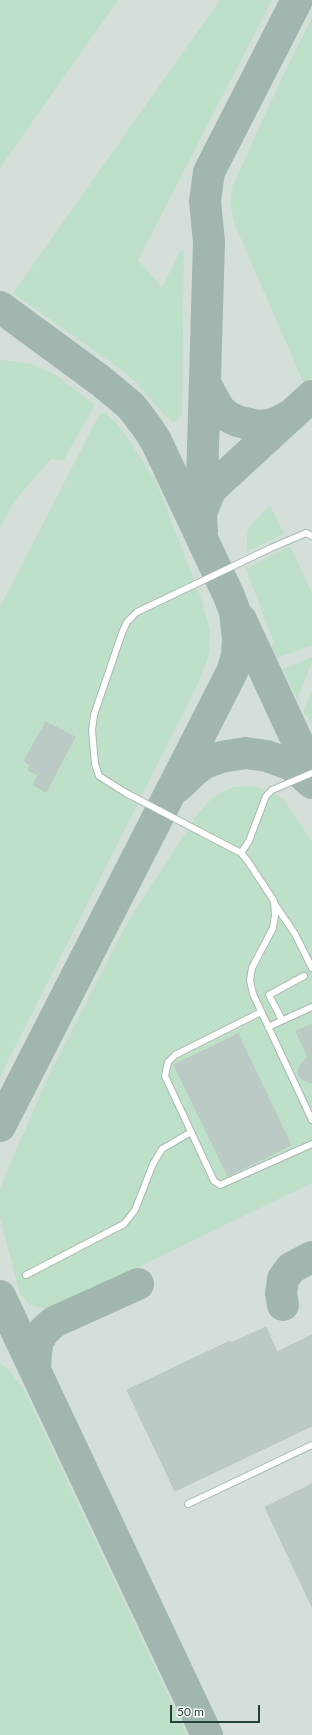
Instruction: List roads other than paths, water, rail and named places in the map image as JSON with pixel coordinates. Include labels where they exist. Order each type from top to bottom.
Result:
[{"type":"lane","points":[[312,536],[306,534],[271,548],[137,612],[127,622],[122,633],[94,715],[92,730],[95,764],[99,776],[126,793],[240,853],[247,860],[295,934],[312,968]]},
{"type":"lane","points":[[240,853],[248,841],[269,793],[272,790],[312,773]]},
{"type":"lane","points":[[274,901],[275,915],[273,928],[252,968],[250,980],[253,994],[312,1120]]},
{"type":"lane","points":[[282,1020],[269,995],[304,976]]},
{"type":"lane","points":[[268,1027],[312,1007]]},
{"type":"lane","points":[[262,1012],[175,1054],[168,1062],[164,1076],[214,1181],[220,1185],[312,1144]]},
{"type":"lane","points":[[26,1275],[124,1224],[135,1210],[153,1164],[162,1149],[191,1132]]},
{"type":"lane","points":[[188,1504],[312,1445]]}]
